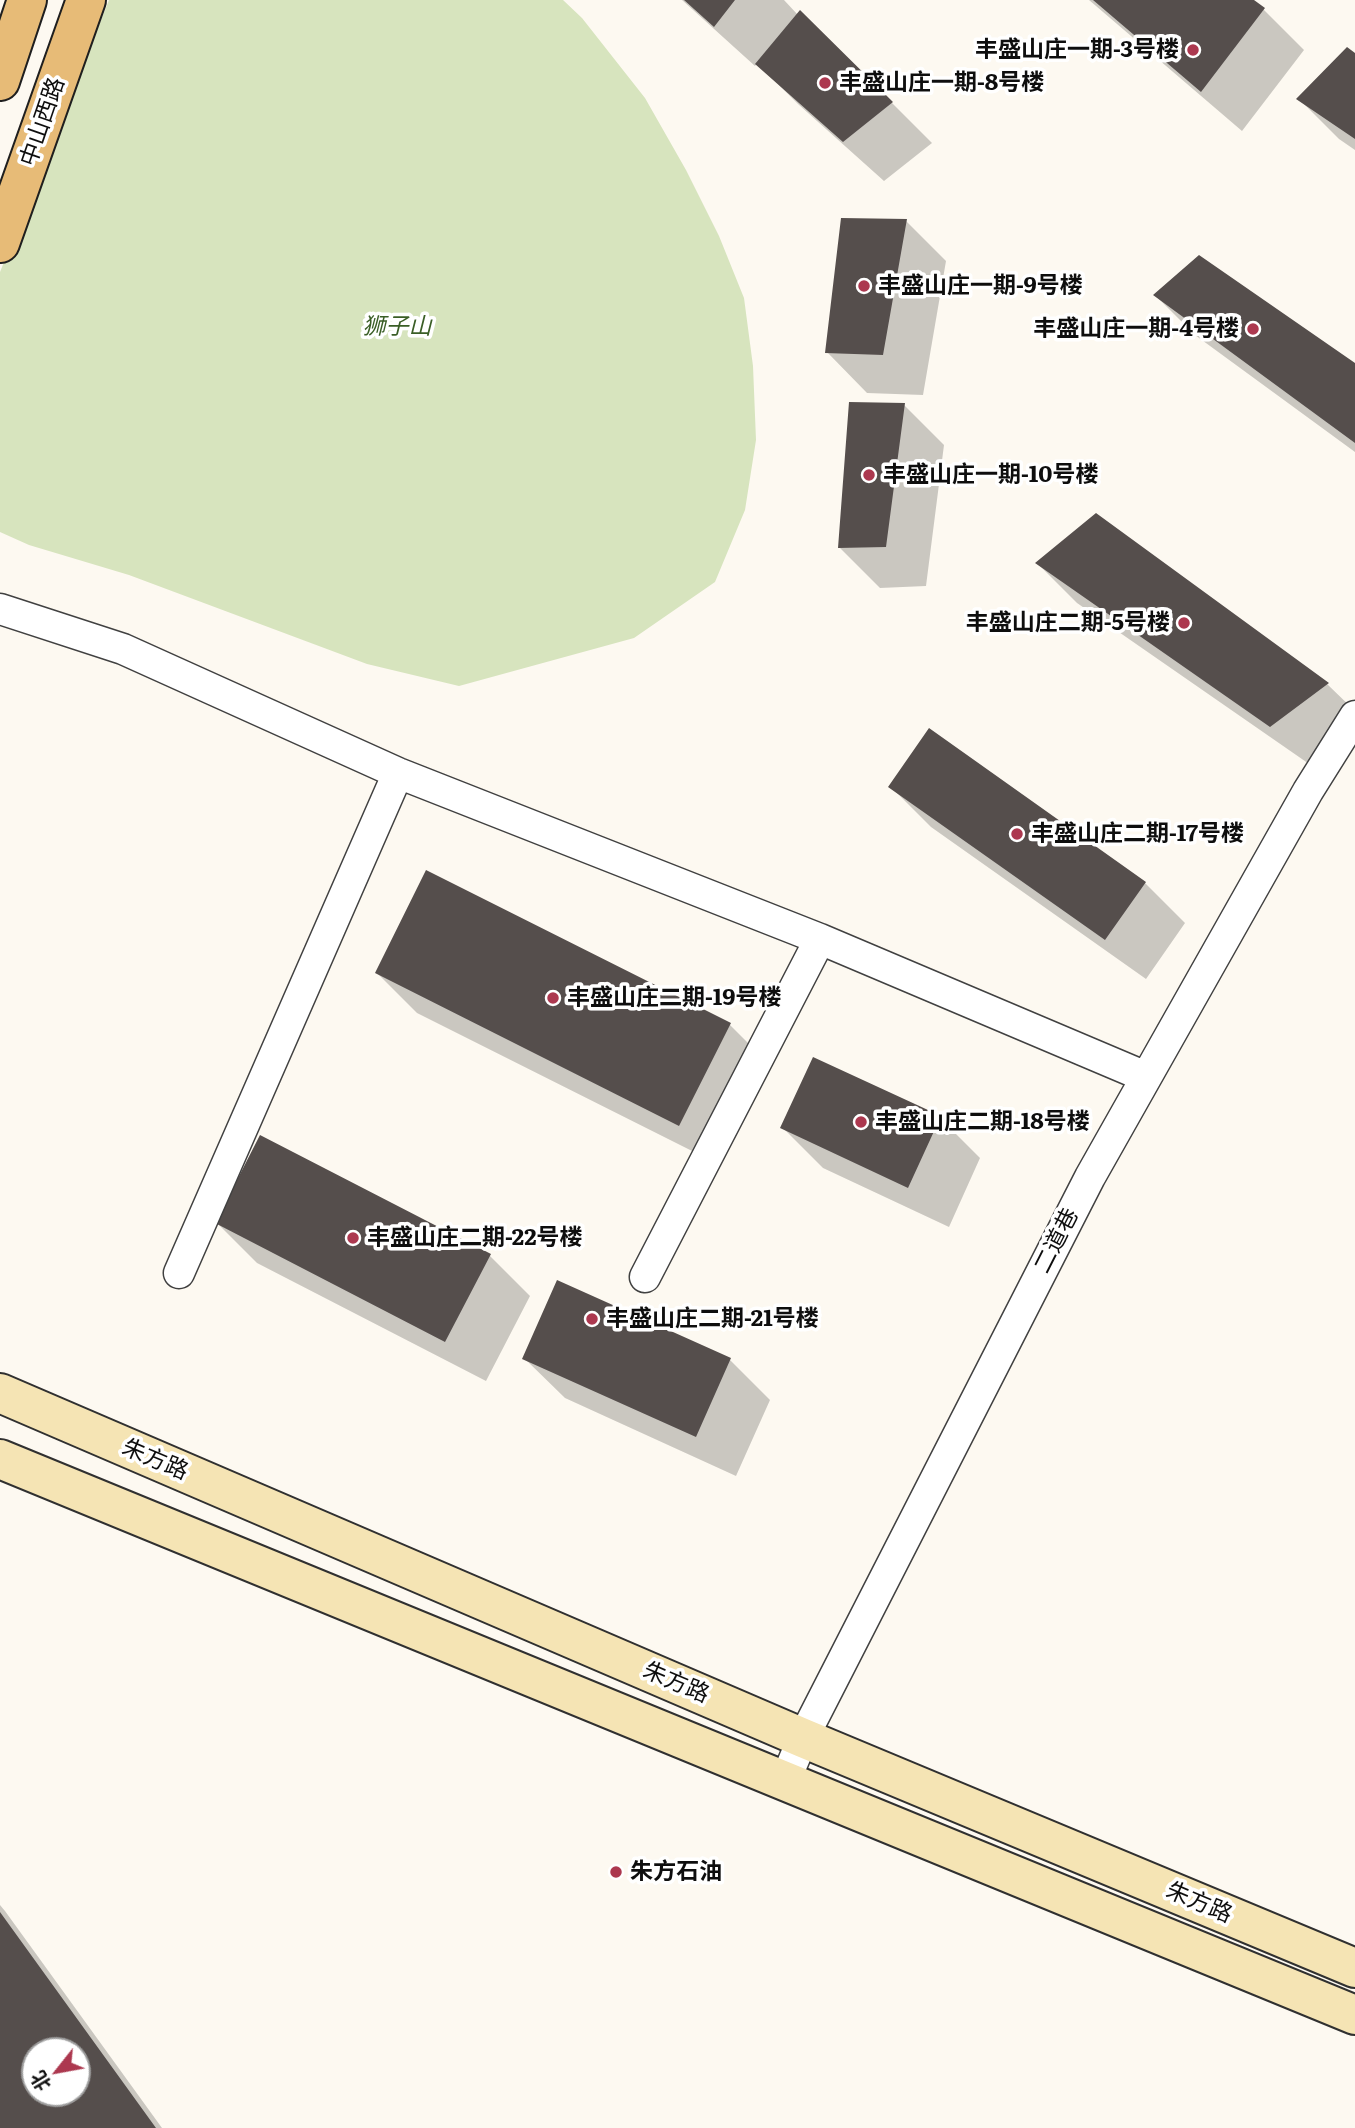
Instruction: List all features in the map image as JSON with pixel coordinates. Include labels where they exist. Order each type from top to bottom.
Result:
[{"type":"main road","points":[[0,81],[27,0]]},
{"type":"main road","name":"中山西路","points":[[0,243],[86,0]]},
{"type":"main road","name":"朱方路","points":[[0,1394],[803,1738],[1355,1968]]},
{"type":"main road","name":"朱方路","points":[[0,1459],[1355,2015]]},
{"type":"street","points":[[0,609],[122,649],[398,773],[820,939],[1146,1077]]},
{"type":"street","name":"二道巷","points":[[785,1781],[803,1738],[1090,1177],[1308,791],[1355,716]]},
{"type":"street","points":[[179,1273],[398,773]]},
{"type":"street","points":[[645,1277],[820,939]]},
{"type":"green space","name":"狮子山","points":[[109,0],[563,0],[582,18],[645,98],[686,170],[719,236],[744,298],[753,366],[756,440],[745,510],[715,582],[634,638],[459,686],[367,664],[129,575],[29,545],[0,532],[0,272]]},
{"type":"building","points":[[684,0],[735,0],[714,27]]},
{"type":"building","name":"丰盛山庄一期-3号楼","points":[[1093,0],[1254,0],[1265,8],[1201,92]]},
{"type":"building","name":"丰盛山庄一期-8号楼","points":[[800,10],[893,102],[843,142],[755,64]]},
{"type":"building","points":[[1347,47],[1355,53],[1355,139],[1296,99]]},
{"type":"building","name":"丰盛山庄一期-9号楼","points":[[841,218],[907,219],[883,355],[825,353]]},
{"type":"building","name":"丰盛山庄一期-4号楼","points":[[1199,255],[1355,363],[1355,443],[1153,295]]},
{"type":"building","name":"丰盛山庄一期-10号楼","points":[[849,402],[905,403],[886,547],[838,548]]},
{"type":"building","name":"丰盛山庄二期-5号楼","points":[[1096,513],[1329,683],[1270,727],[1035,563]]},
{"type":"building","name":"丰盛山庄二期-17号楼","points":[[929,728],[1146,882],[1105,940],[888,787]]},
{"type":"building","name":"丰盛山庄二期-19号楼","points":[[426,870],[731,1023],[679,1126],[375,973]]},
{"type":"building","name":"丰盛山庄二期-18号楼","points":[[813,1057],[941,1116],[908,1188],[780,1128]]},
{"type":"building","name":"丰盛山庄二期-22号楼","points":[[260,1135],[491,1254],[445,1342],[215,1223]]},
{"type":"building","name":"丰盛山庄二期-21号楼","points":[[557,1280],[731,1358],[696,1437],[522,1359]]},
{"type":"building","points":[[0,1912],[90,2037],[21,2037],[21,2107],[91,2107],[91,2038],[156,2128],[0,2128]]},
{"type":"place","name":"丰盛山庄一期-3号楼","points":[[1193,50]]},
{"type":"place","name":"丰盛山庄一期-8号楼","points":[[825,83]]},
{"type":"place","name":"丰盛山庄一期-9号楼","points":[[864,286]]},
{"type":"place","name":"丰盛山庄一期-4号楼","points":[[1253,329]]},
{"type":"place","name":"丰盛山庄一期-10号楼","points":[[869,475]]},
{"type":"place","name":"丰盛山庄二期-5号楼","points":[[1184,623]]},
{"type":"place","name":"丰盛山庄二期-17号楼","points":[[1017,834]]},
{"type":"place","name":"丰盛山庄二期-19号楼","points":[[553,998]]},
{"type":"place","name":"丰盛山庄二期-18号楼","points":[[861,1122]]},
{"type":"place","name":"丰盛山庄二期-22号楼","points":[[353,1238]]},
{"type":"place","name":"丰盛山庄二期-21号楼","points":[[592,1319]]},
{"type":"place","name":"朱方石油","points":[[616,1872]]}]
